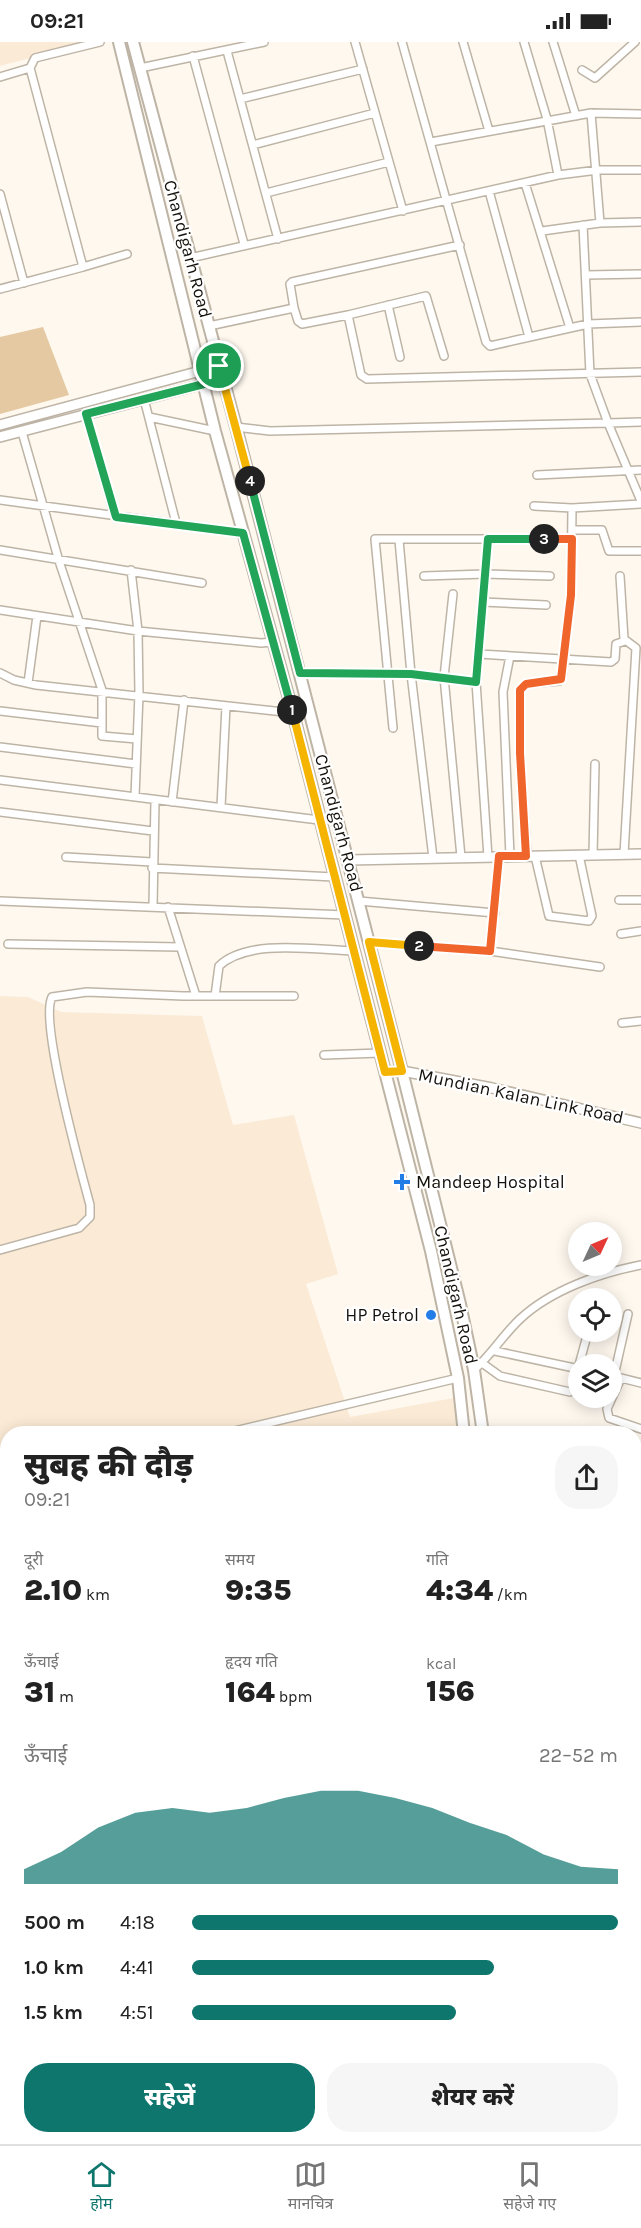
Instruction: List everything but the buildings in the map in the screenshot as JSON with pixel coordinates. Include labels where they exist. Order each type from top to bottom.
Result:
[{"type":"main road","name":"Chandigarh Road","points":[[118,42],[215,431],[293,713],[431,1251],[458,1378],[463,1426]]},
{"type":"main road","name":"Chandigarh Road","points":[[133,42],[236,427],[478,1367],[482,1426]]},
{"type":"street","points":[[83,267],[30,68],[35,58],[100,42]]},
{"type":"street","points":[[140,68],[264,42]]},
{"type":"street","points":[[355,42],[403,211]]},
{"type":"street","points":[[402,42],[487,345],[493,346],[588,324],[641,322]]},
{"type":"street","points":[[463,42],[489,131]]},
{"type":"street","points":[[524,42],[547,119],[558,175]]},
{"type":"street","points":[[553,42],[576,116]]},
{"type":"street","points":[[582,70],[593,79],[597,78],[635,42]]},
{"type":"street","points":[[227,51],[278,239]]},
{"type":"street","points":[[194,56],[244,244]]},
{"type":"street","points":[[0,77],[30,68]]},
{"type":"street","points":[[240,99],[363,69]]},
{"type":"street","points":[[253,145],[375,113]]},
{"type":"street","points":[[431,142],[547,119],[591,113],[641,114]]},
{"type":"street","points":[[591,113],[598,170],[600,223]]},
{"type":"street","points":[[266,193],[389,162]]},
{"type":"street","points":[[190,258],[558,175],[598,170],[641,170]]},
{"type":"street","points":[[525,183],[542,231],[570,328]]},
{"type":"street","points":[[489,191],[529,337]]},
{"type":"street","points":[[0,194],[24,283]]},
{"type":"street","points":[[542,231],[600,223],[641,222]]},
{"type":"street","points":[[534,506],[572,508],[641,503],[590,374],[583,225]]},
{"type":"street","points":[[444,356],[427,297],[300,324],[294,308],[290,284],[460,245]]},
{"type":"street","points":[[0,289],[128,254]]},
{"type":"street","points":[[586,275],[641,274]]},
{"type":"street","points":[[388,305],[400,357]]},
{"type":"street","points":[[209,326],[294,308]]},
{"type":"street","points":[[348,315],[361,375],[367,379],[641,372]]},
{"type":"street","points":[[0,425],[219,366]]},
{"type":"street","points":[[0,438],[223,379]]},
{"type":"street","points":[[144,399],[176,523]]},
{"type":"street","points":[[86,414],[116,517]]},
{"type":"street","points":[[149,417],[215,431]]},
{"type":"street","points":[[236,427],[270,431],[641,422]]},
{"type":"street","points":[[22,432],[59,561],[102,690],[103,737],[137,739]]},
{"type":"street","points":[[537,476],[641,470]]},
{"type":"street","points":[[0,500],[243,533]]},
{"type":"street","points":[[572,508],[571,595],[560,681],[526,684],[520,690],[520,753],[531,856],[549,916],[589,921],[592,916],[579,855]]},
{"type":"street","points":[[572,530],[602,530],[609,551],[641,551]]},
{"type":"street","points":[[393,728],[374,541],[376,538],[399,540],[572,539]]},
{"type":"street","points":[[488,539],[476,682],[488,857]]},
{"type":"street","points":[[399,540],[411,674],[433,858]]},
{"type":"street","points":[[0,550],[202,582]]},
{"type":"street","points":[[131,570],[138,631],[139,694],[135,797]]},
{"type":"street","points":[[424,576],[485,574],[550,576]]},
{"type":"street","points":[[620,576],[625,641]]},
{"type":"street","points":[[453,594],[444,677],[461,857]]},
{"type":"street","points":[[483,602],[546,605]]},
{"type":"street","points":[[0,610],[138,631],[261,643],[273,642]]},
{"type":"street","points":[[28,683],[37,616]]},
{"type":"street","points":[[479,654],[613,662],[616,644],[625,641]]},
{"type":"street","points":[[624,855],[636,648],[625,641]]},
{"type":"street","points":[[510,656],[503,692],[510,856]]},
{"type":"street","points":[[300,673],[411,674],[476,682]]},
{"type":"street","points":[[0,674],[28,683],[293,713]]},
{"type":"street","points":[[172,802],[184,700]]},
{"type":"street","points":[[221,807],[226,706]]},
{"type":"street","points":[[0,711],[102,723]]},
{"type":"street","points":[[0,747],[136,764]]},
{"type":"street","points":[[593,855],[595,764]]},
{"type":"street","points":[[0,780],[319,820]]},
{"type":"street","points":[[153,906],[155,801]]},
{"type":"street","points":[[0,812],[153,831]]},
{"type":"street","points":[[348,860],[641,854]]},
{"type":"street","points":[[490,951],[499,856]]},
{"type":"street","points":[[66,857],[334,877]]},
{"type":"street","points":[[620,900],[641,900]]},
{"type":"street","points":[[0,901],[345,915]]},
{"type":"street","points":[[359,901],[495,913]]},
{"type":"street","points":[[168,907],[196,996]]},
{"type":"street","points":[[621,934],[641,932]]},
{"type":"street","points":[[369,942],[490,951],[600,967]]},
{"type":"street","points":[[8,944],[180,947]]},
{"type":"street","points":[[215,996],[219,966],[246,951],[273,948],[354,951]]},
{"type":"street","points":[[0,1250],[79,1228],[90,1217],[90,1205],[56,1063],[49,1011],[52,996],[87,992],[196,996],[294,996]]},
{"type":"street","points":[[622,1023],[641,1021]]},
{"type":"street","points":[[324,1055],[380,1053]]},
{"type":"street","name":"Mundian Kalan Link Road","points":[[385,1072],[402,1071],[641,1122]]},
{"type":"street","points":[[568,1392],[494,1374],[478,1367],[495,1351],[519,1320],[549,1298],[597,1277],[641,1265]]},
{"type":"street","points":[[620,1354],[628,1314]]},
{"type":"street","points":[[495,1351],[568,1365]]},
{"type":"street","points":[[256,1426],[458,1378]]},
{"type":"street","points":[[622,1378],[641,1383]]},
{"type":"street","points":[[607,1408],[609,1418],[632,1426]]},
{"type":"shaded area","points":[[0,42],[92,42],[0,66]]},
{"type":"shaded area","points":[[43,327],[69,395],[0,414],[0,337]]},
{"type":"shaded area","points":[[0,996],[28,997],[61,1012],[202,1016],[233,1125],[294,1115],[338,1274],[306,1284],[350,1417],[459,1397],[461,1426],[0,1426]]},
{"type":"place","name":"Mandeep Hospital","points":[[402,1182]]},
{"type":"place","name":"HP Petrol","points":[[431,1315]]},
{"type":"route","points":[[219,366],[300,673],[411,674],[476,682],[488,539],[572,539],[571,595],[562,677],[559,681],[526,684],[520,690],[520,753],[526,856],[499,856],[490,951],[369,942],[402,1071],[385,1072],[293,713],[243,533],[116,517],[86,414],[204,384],[201,370],[219,366]]}]
